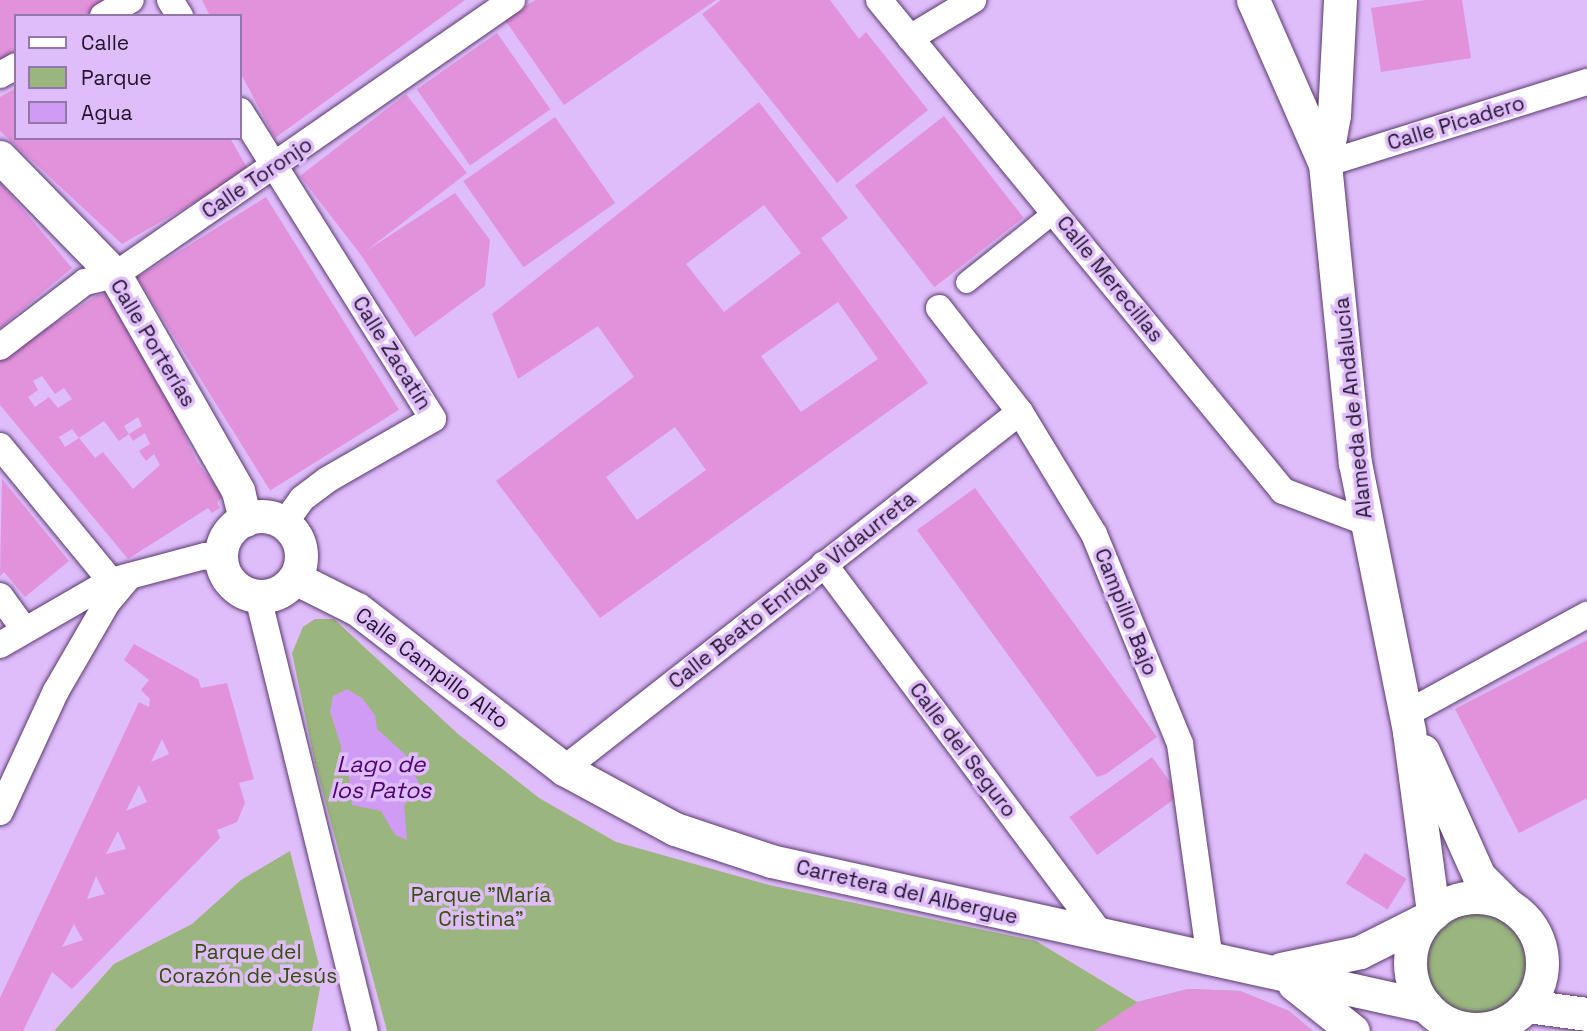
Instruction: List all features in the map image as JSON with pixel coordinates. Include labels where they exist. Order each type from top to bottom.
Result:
[{"type":"street","points":[[106,14],[131,0]]},
{"type":"street","name":"Calle Toronjo","points":[[0,347],[85,282],[115,275],[512,0]]},
{"type":"street","name":"Calle Merecillas","points":[[879,0],[1283,491],[1366,522]]},
{"type":"street","points":[[910,38],[973,0]]},
{"type":"street","points":[[1253,0],[1325,164]]},
{"type":"street","points":[[1325,164],[1334,115],[1340,0]]},
{"type":"street","name":"Calle Picadero","points":[[1325,164],[1587,82]]},
{"type":"street","points":[[242,114],[274,167]]},
{"type":"street","name":"Calle Porterías","points":[[0,157],[115,275],[238,491],[244,520]]},
{"type":"street","name":"Alameda de Andalucía","points":[[1325,164],[1366,522],[1407,724],[1430,916]]},
{"type":"street","name":"Calle Zacatín","points":[[274,167],[433,419],[327,480],[302,499],[285,524]]},
{"type":"street","points":[[967,282],[1055,211]]},
{"type":"street","name":"Campillo Bajo","points":[[939,308],[1020,412],[1094,534],[1180,744],[1210,959]]},
{"type":"street","name":"Calle Beato Enrique Vidaurreta","points":[[564,769],[1020,412]]},
{"type":"street","points":[[2,452],[121,578]]},
{"type":"street","points":[[262,514],[285,524],[301,550],[295,578],[273,597],[258,597],[230,579],[221,561],[224,541],[244,520],[262,514]]},
{"type":"street","points":[[0,645],[24,629],[121,578],[205,556],[221,561]]},
{"type":"street","name":"Calle del Seguro","points":[[824,564],[1102,936]]},
{"type":"street","points":[[0,812],[56,691],[121,578]]},
{"type":"street","name":"Calle Campillo Alto","points":[[295,578],[357,609],[564,769]]},
{"type":"street","points":[[0,596],[24,629]]},
{"type":"street","points":[[258,597],[365,1031]]},
{"type":"street","points":[[1407,724],[1587,615]]},
{"type":"street","name":"Alameda de Andalucía","points":[[1407,724],[1425,754],[1479,876],[1510,906]]},
{"type":"street","name":"Carretera del Albergue","points":[[564,769],[675,829],[771,861],[1416,1007]]},
{"type":"street","points":[[1466,898],[1488,898],[1510,906],[1524,918],[1542,952],[1542,971],[1527,1006],[1492,1029],[1460,1027],[1416,1007],[1411,950],[1430,916],[1466,898]]},
{"type":"street","name":"Carretera del Albergue","points":[[1266,972],[1346,956],[1381,944],[1430,916]]},
{"type":"street","points":[[1346,956],[1340,971],[1359,1031]]},
{"type":"street","name":"Carretera del Albergue","points":[[1266,972],[1301,987],[1353,1031]]},
{"type":"street","points":[[1527,1006],[1587,1014]]},
{"type":"green space","name":"Parque \"María Cristina\"","points":[[315,619],[334,619],[458,734],[539,798],[616,842],[769,885],[1036,941],[1137,1002],[1188,989],[1240,991],[1289,1011],[1313,1031],[387,1031],[315,763],[292,653],[303,627]]},
{"type":"green space","name":"Parque del Corazón de Jesús","points":[[290,851],[322,977],[312,1031],[54,1031],[114,964],[192,924],[241,880]]},
{"type":"green space","points":[[1476,909],[1497,913],[1515,925],[1527,943],[1531,964],[1527,985],[1515,1003],[1497,1015],[1476,1019],[1455,1015],[1437,1003],[1425,985],[1421,964],[1425,943],[1437,925],[1455,913]]},
{"type":"water","name":"Lago de los Patos","points":[[347,689],[362,698],[375,715],[377,729],[407,756],[419,784],[419,791],[404,805],[407,840],[395,835],[381,811],[352,805],[349,777],[342,768],[341,746],[330,712],[333,696]]},
{"type":"building","points":[[0,0],[111,0],[88,14],[14,14],[14,58],[0,66]]},
{"type":"building","points":[[202,0],[465,0],[275,138],[242,76],[242,14],[209,14]]},
{"type":"building","points":[[535,0],[716,0],[564,105],[505,20]]},
{"type":"building","points":[[721,0],[830,0],[859,39],[866,32],[928,110],[837,183],[702,14]]},
{"type":"building","points":[[1426,0],[1462,0],[1471,58],[1381,72],[1371,8]]},
{"type":"building","points":[[497,33],[550,109],[470,165],[417,89]]},
{"type":"building","points":[[14,89],[14,140],[231,140],[249,171],[122,244],[0,131],[0,97]]},
{"type":"building","points":[[406,94],[467,173],[366,251],[455,193],[490,240],[485,286],[415,337],[361,255],[300,176]]},
{"type":"building","points":[[759,102],[848,218],[821,238],[928,383],[600,618],[496,481],[634,377],[598,326],[518,379],[492,314]],"holes":[[[764,205],[801,253],[724,312],[686,264]],[[838,302],[878,359],[801,412],[761,356]],[[675,427],[706,470],[637,520],[606,477]]]},
{"type":"building","points":[[944,116],[1023,218],[934,287],[855,186]]},
{"type":"building","points":[[555,117],[615,203],[523,267],[463,181]]},
{"type":"building","points":[[0,182],[72,268],[0,328]]},
{"type":"building","points":[[266,197],[399,410],[270,490],[137,278]]},
{"type":"building","points":[[114,294],[150,359],[197,462],[223,496],[217,503],[220,508],[212,513],[208,508],[128,559],[0,405],[0,360],[97,295]],"holes":[[[42,376],[55,394],[64,388],[72,399],[58,408],[49,397],[35,407],[28,397],[38,390],[33,381]],[[138,417],[142,426],[129,434],[124,426]],[[104,421],[119,441],[129,434],[133,441],[145,433],[150,444],[139,451],[146,461],[154,454],[160,465],[133,489],[103,452],[95,458],[79,438]],[[72,429],[79,438],[65,447],[59,437]]]},
{"type":"building","points":[[2,479],[69,561],[25,597],[4,572],[0,576]]},
{"type":"building","points":[[975,488],[1157,737],[1106,774],[1097,777],[917,530]]},
{"type":"building","points":[[1587,640],[1587,798],[1519,833],[1455,709]]},
{"type":"building","points":[[134,644],[198,679],[201,688],[227,683],[254,779],[239,783],[245,803],[237,822],[217,830],[220,838],[72,989],[52,972],[23,1031],[0,1031],[0,998],[139,702],[149,707],[150,699],[141,690],[149,680],[124,660]],"holes":[[[162,739],[169,754],[151,762]],[[139,785],[147,802],[126,811]],[[118,831],[126,849],[106,854]],[[96,876],[105,894],[87,899]],[[74,924],[83,940],[62,947]]]},
{"type":"building","points":[[1152,757],[1180,795],[1097,855],[1069,817]]},
{"type":"building","points":[[1365,853],[1407,879],[1387,909],[1346,884]]},
{"type":"building","points":[[1188,989],[1240,991],[1289,1011],[1313,1031],[1094,1031],[1138,1002]]}]
